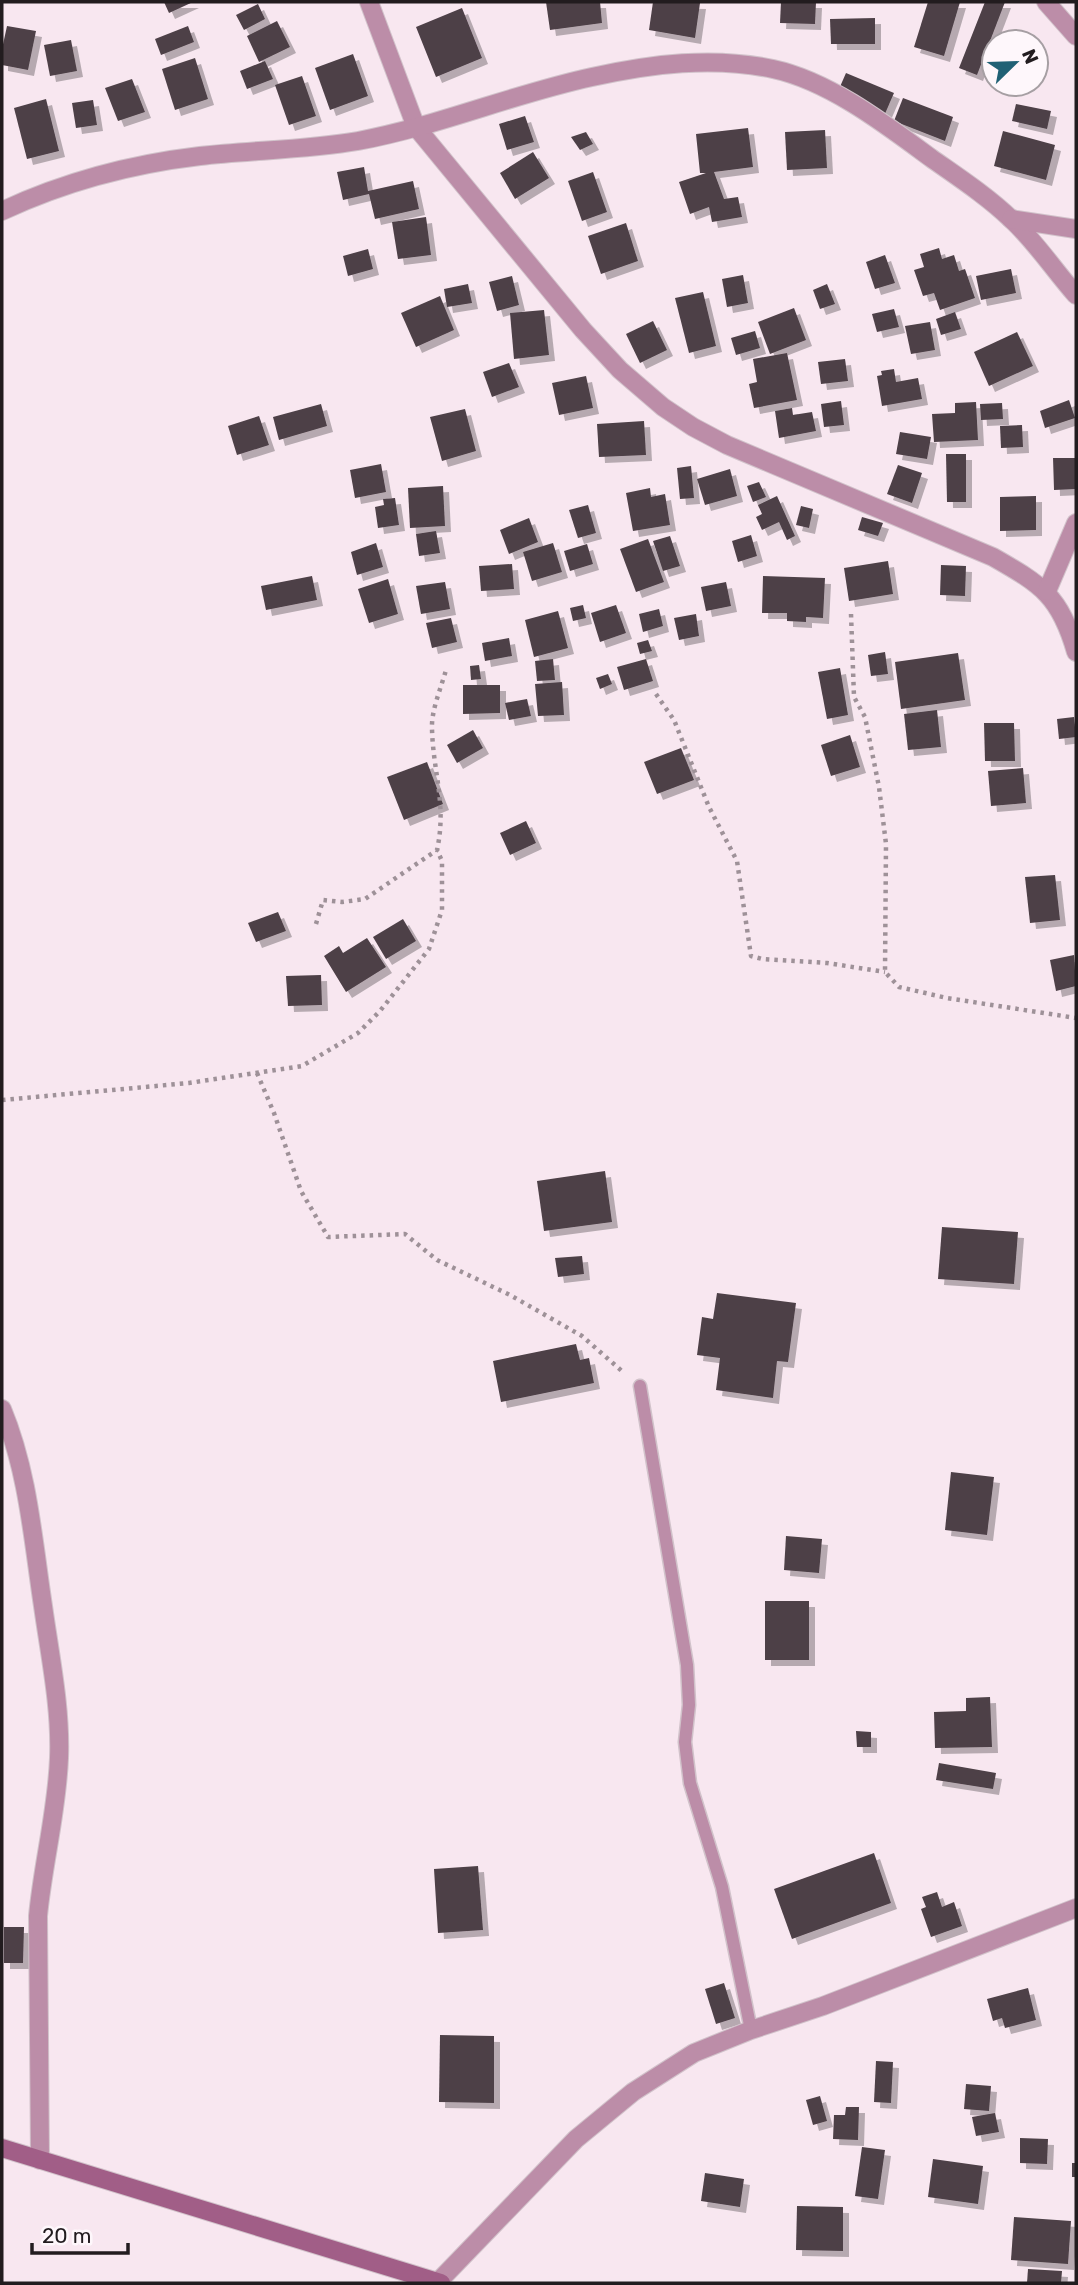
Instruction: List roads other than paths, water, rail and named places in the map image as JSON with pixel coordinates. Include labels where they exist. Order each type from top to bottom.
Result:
[{"type":"street","points":[[369,2],[416,127],[583,330],[620,370],[663,407],[727,445],[993,557],[1032,579],[1047,591],[1060,607],[1076,652]]},
{"type":"street","points":[[1046,2],[1076,36]]},
{"type":"street","points":[[2,211],[78,182],[132,167],[202,156],[349,142],[416,127],[499,101],[591,77],[641,67],[731,62],[776,69],[867,111],[1011,219],[1076,295]]},
{"type":"street","points":[[1011,219],[1076,229]]},
{"type":"street","points":[[1047,591],[1076,523]]},
{"type":"street","points":[[2,1409],[24,1480],[57,1701],[60,1757],[55,1813],[41,1879],[38,1916],[40,2160]]},
{"type":"street","points":[[2,2148],[440,2283],[576,2139],[633,2092],[694,2053],[1076,1908]]},
{"type":"lane","points":[[640,1386],[687,1665],[685,1742],[690,1783],[722,1887],[751,2030]]}]
